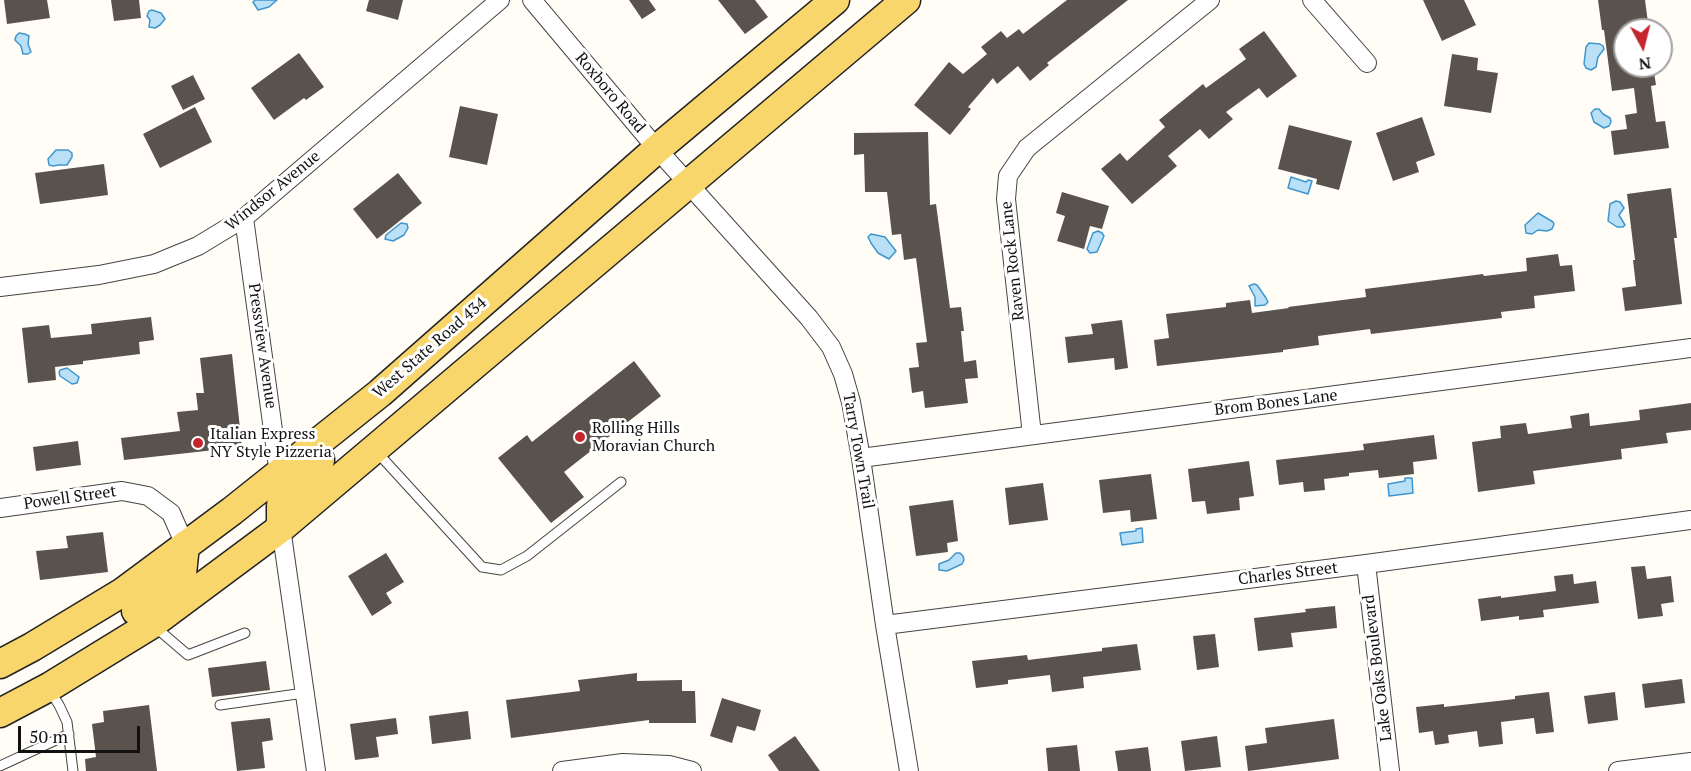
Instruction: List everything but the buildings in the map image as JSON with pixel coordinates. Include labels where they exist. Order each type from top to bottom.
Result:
[{"type":"main road","name":"West State Road 434","points":[[0,664],[123,592],[279,474],[380,393],[657,149],[835,0]]},
{"type":"main road","points":[[0,712],[49,687],[152,624],[281,528],[906,0]]},
{"type":"main road","points":[[281,528],[281,505],[302,475],[360,426],[380,393]]},
{"type":"main road","points":[[49,687],[69,654],[157,598],[171,586],[182,574],[185,545]]},
{"type":"street","name":"Windsor Avenue","points":[[0,287],[99,275],[154,264],[198,246],[244,219],[500,0]]},
{"type":"street","name":"Roxboro Road","points":[[532,0],[657,149],[690,184]]},
{"type":"street","name":"Raven Rock Lane","points":[[1032,435],[1006,199],[1008,176],[1027,148],[1210,0]]},
{"type":"street","points":[[1312,0],[1367,63]]},
{"type":"street","name":"Tarry Town Trail","points":[[690,184],[809,318],[831,347],[843,374],[861,458],[909,771]]},
{"type":"street","name":"Pressview Avenue","points":[[244,219],[279,474]]},
{"type":"street","name":"Brom Bones Lane","points":[[861,458],[1691,348]]},
{"type":"street","name":"Powell Street","points":[[0,508],[122,491],[148,496],[171,513],[185,545]]},
{"type":"street","name":"Charles Street","points":[[885,625],[1691,520]]},
{"type":"street","points":[[281,528],[316,771]]},
{"type":"street","name":"Lake Oaks Boulevard","points":[[1366,564],[1390,771]]},
{"type":"street","points":[[1618,771],[1691,762]]},
{"type":"street","points":[[562,771],[623,763],[669,765],[692,771]]},
{"type":"lane","points":[[375,449],[482,567],[501,570],[526,556],[621,482]]},
{"type":"lane","points":[[152,624],[188,655],[245,633]]},
{"type":"lane","points":[[49,687],[67,722],[73,771]]},
{"type":"lane","points":[[220,705],[304,693]]},
{"type":"lane","points":[[0,766],[69,734]]},
{"type":"water","points":[[255,0],[277,0],[269,7],[258,10],[253,2]]},
{"type":"water","points":[[152,10],[161,13],[165,19],[155,28],[149,27],[150,20],[147,16]]},
{"type":"water","points":[[19,33],[29,36],[28,44],[31,52],[28,54],[23,54],[21,46],[15,40]]},
{"type":"water","points":[[1589,43],[1600,44],[1604,49],[1598,57],[1596,67],[1591,70],[1584,64],[1586,47]]},
{"type":"water","points":[[1599,109],[1610,118],[1609,126],[1604,128],[1594,122],[1591,113]]},
{"type":"water","points":[[56,150],[68,150],[72,153],[67,165],[49,165],[48,159]]},
{"type":"water","points":[[1291,177],[1306,182],[1312,181],[1308,194],[1288,188]]},
{"type":"water","points":[[1620,202],[1624,208],[1619,215],[1625,225],[1623,227],[1617,227],[1608,221],[1610,204]]},
{"type":"water","points":[[1538,213],[1553,222],[1552,229],[1538,230],[1532,234],[1526,233],[1525,225]]},
{"type":"water","points":[[401,223],[407,224],[408,228],[404,235],[393,241],[385,239],[386,235]]},
{"type":"water","points":[[1098,231],[1104,236],[1097,252],[1090,253],[1087,249],[1093,233]]},
{"type":"water","points":[[871,234],[885,237],[896,251],[889,259],[878,253],[868,237]]},
{"type":"water","points":[[1254,284],[1266,298],[1268,302],[1265,305],[1255,306],[1255,297],[1249,286]]},
{"type":"water","points":[[67,368],[79,377],[77,383],[72,384],[60,376],[60,370]]},
{"type":"water","points":[[1405,478],[1412,478],[1413,493],[1389,496],[1388,484],[1405,481]]},
{"type":"water","points":[[1142,528],[1143,542],[1122,545],[1120,533]]},
{"type":"water","points":[[956,553],[963,556],[962,564],[947,571],[939,570],[939,564],[949,560]]},
{"type":"place","name":"Rolling Hills Moravian Church","points":[[580,437]]},
{"type":"place","name":"Italian Express NY Style Pizzeria","points":[[198,443]]}]
